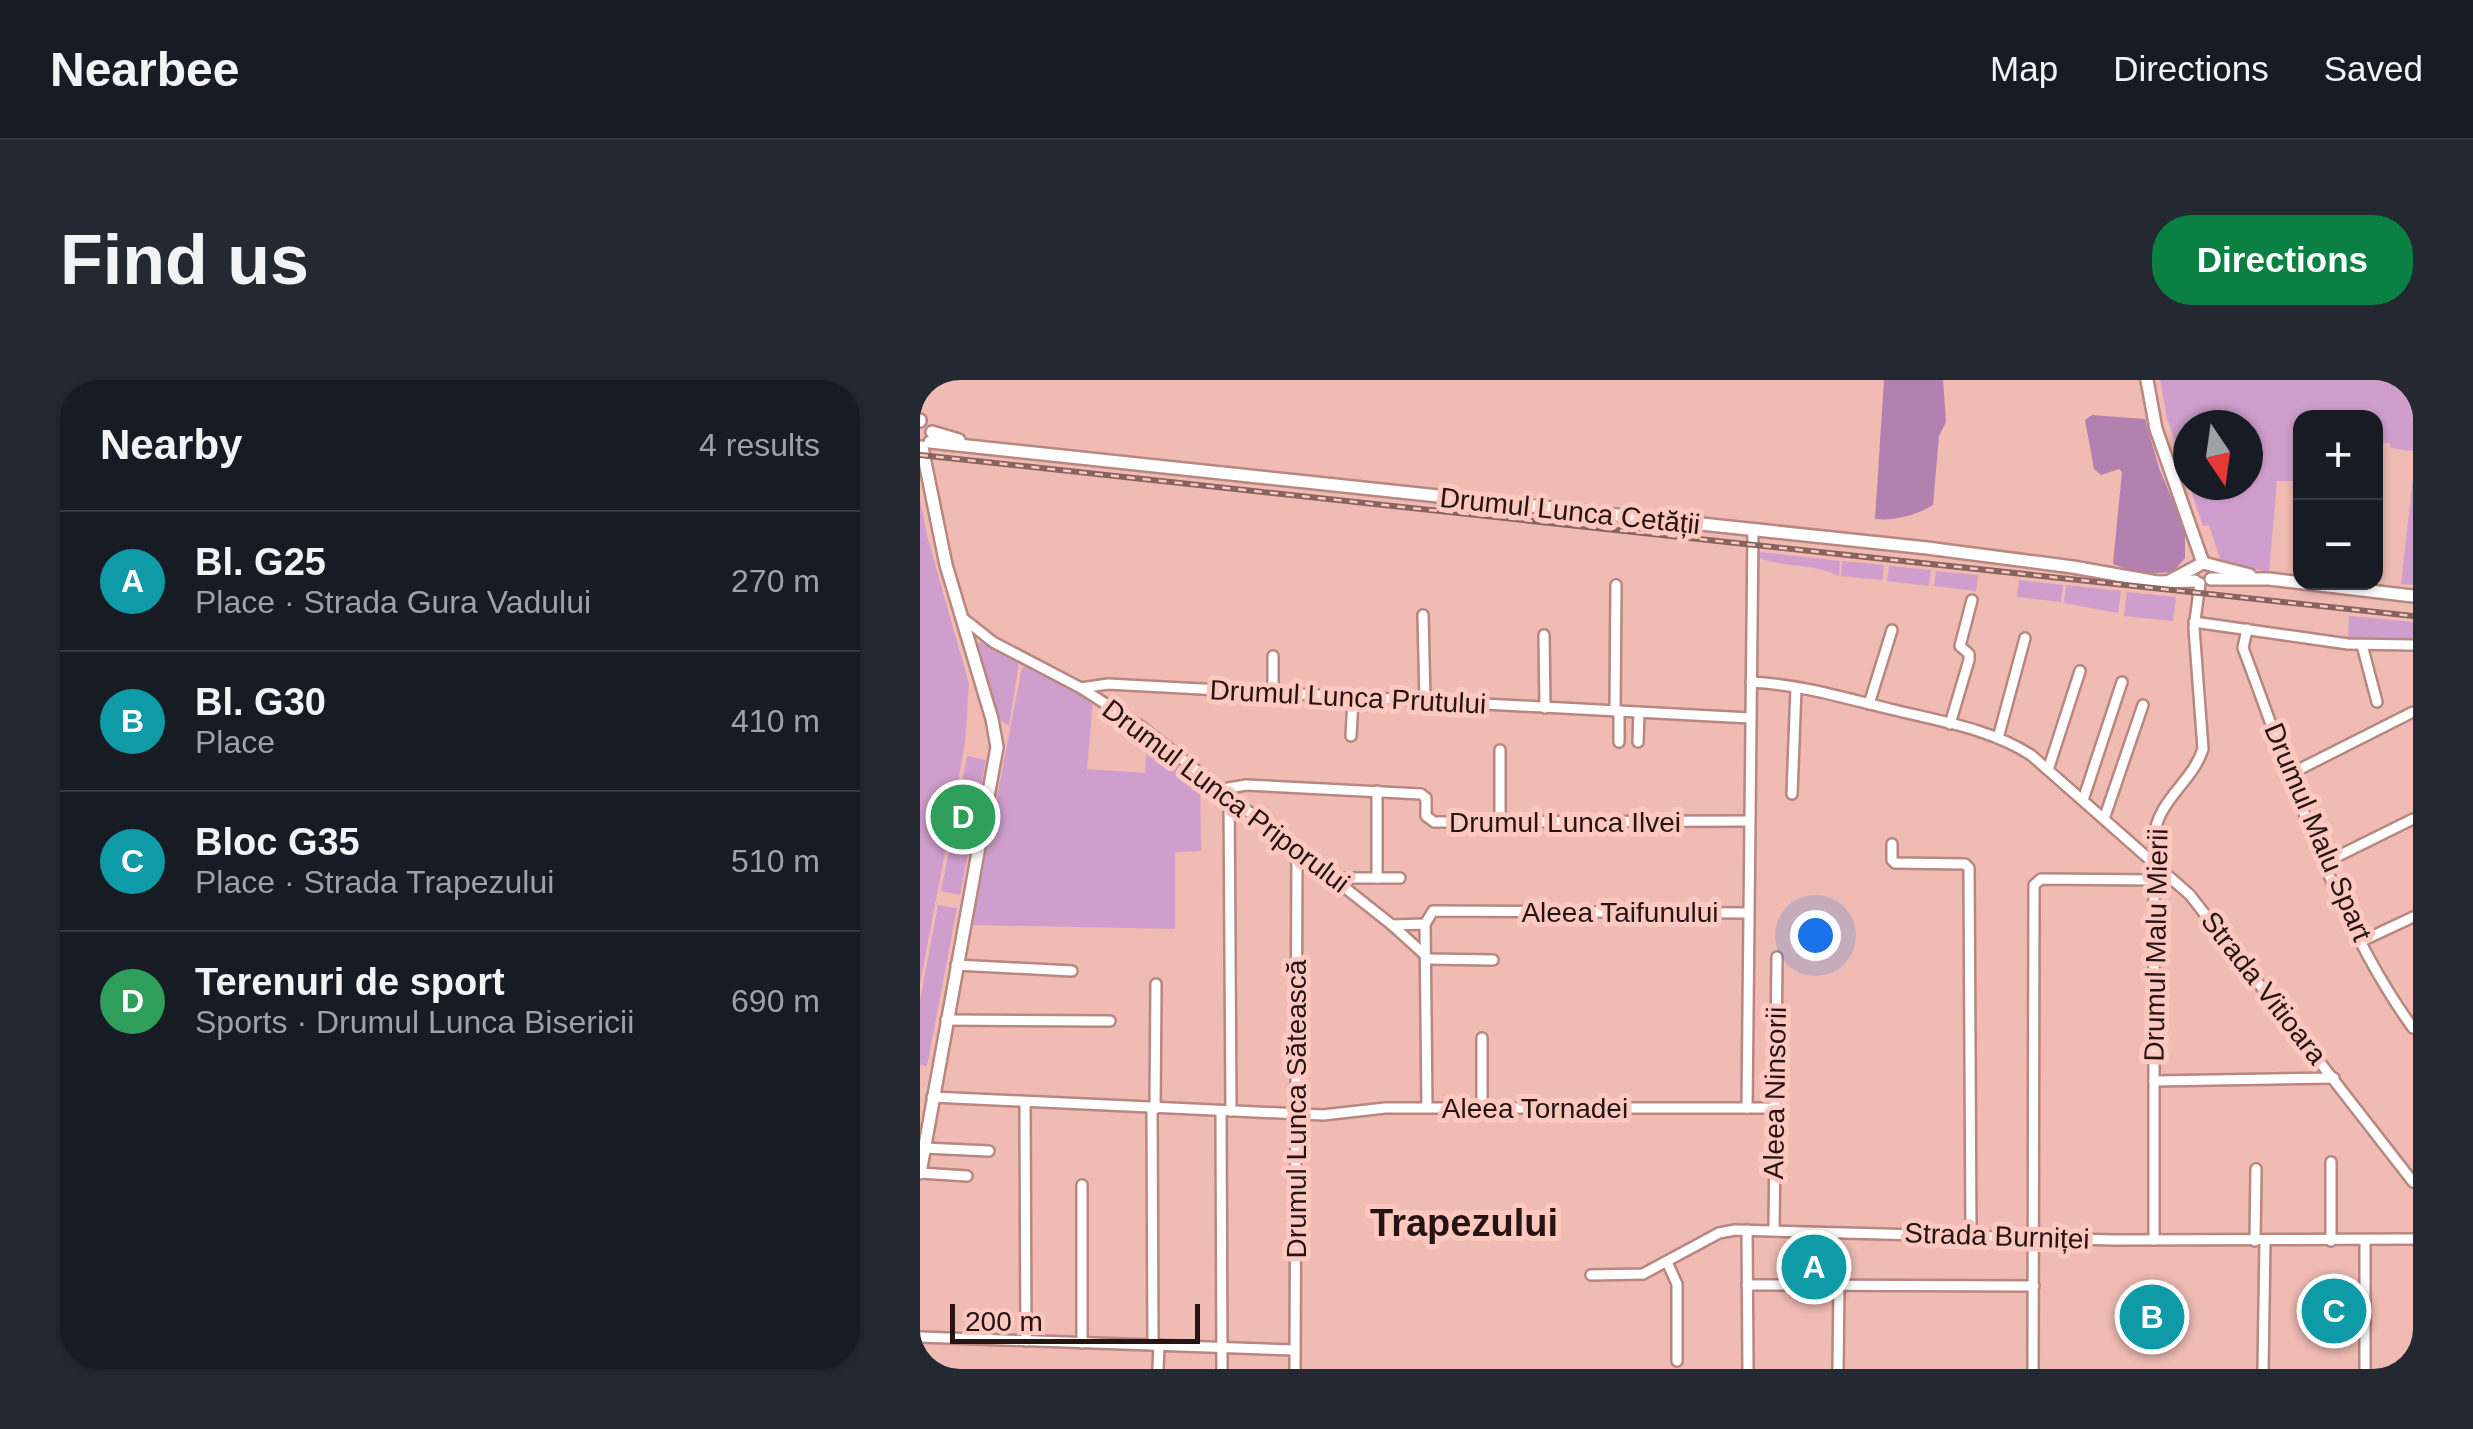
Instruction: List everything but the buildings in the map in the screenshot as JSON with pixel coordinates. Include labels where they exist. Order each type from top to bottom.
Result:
[{"type":"street","points":[[2147,380],[2156,428],[2201,572]]},
{"type":"street","points":[[920,421],[929,425],[926,442],[946,565],[997,747],[920,1173],[967,1176]]},
{"type":"street","name":"Drumul Lunca Cetății","points":[[926,442],[2026,560],[2157,582],[2201,572],[2413,596]]},
{"type":"street","points":[[1748,912],[1753,530]]},
{"type":"street","name":"Drumul Malu Mierii","points":[[2154,1240],[2155,828],[2160,813],[2198,762],[2203,749],[2194,622],[2201,572]]},
{"type":"street","points":[[1616,584],[1619,742]]},
{"type":"street","points":[[1950,724],[1969,660],[1960,644],[1972,600]]},
{"type":"street","name":"Drumul Lunca Priporului","points":[[960,614],[993,642],[1081,688],[1156,737],[1392,925],[1426,957]]},
{"type":"street","points":[[1424,615],[1424,702]]},
{"type":"street","points":[[2194,622],[2362,645],[2413,645]]},
{"type":"street","name":"Drumul Malu Spart","points":[[2247,629],[2243,648],[2324,862],[2388,992],[2413,1028]]},
{"type":"street","points":[[1870,704],[1892,630]]},
{"type":"street","points":[[1544,634],[1545,708]]},
{"type":"street","points":[[1998,738],[2025,638]]},
{"type":"street","points":[[2362,645],[2377,702]]},
{"type":"street","points":[[1272,656],[1273,694]]},
{"type":"street","points":[[2048,770],[2080,672]]},
{"type":"street","name":"Strada Vitioara","points":[[1751,682],[1870,704],[1998,738],[2020,748],[2197,902],[2413,1182]]},
{"type":"street","points":[[2083,800],[2122,682]]},
{"type":"street","name":"Drumul Lunca Prutului","points":[[1081,688],[1108,684],[1750,718]]},
{"type":"street","points":[[1792,794],[1796,688]]},
{"type":"street","points":[[1351,736],[1353,698]]},
{"type":"street","points":[[2104,818],[2143,706]]},
{"type":"street","points":[[1638,742],[1639,712]]},
{"type":"street","points":[[2290,774],[2413,712]]},
{"type":"street","points":[[1500,750],[1500,822]]},
{"type":"street","name":"Drumul Lunca Ilvei","points":[[1226,792],[1246,785],[1423,794],[1426,816],[1434,822],[1748,822]]},
{"type":"street","points":[[1377,791],[1377,878]]},
{"type":"street","points":[[1222,1369],[1226,792]]},
{"type":"street","points":[[2324,862],[2413,819]]},
{"type":"street","points":[[1892,844],[1894,863],[1965,864],[1969,868],[1971,1236]]},
{"type":"street","name":"Drumul Lunca Sătească","points":[[1296,848],[1296,1369]]},
{"type":"street","points":[[1334,878],[1400,878]]},
{"type":"street","points":[[2033,1369],[2034,885],[2041,879],[2154,880]]},
{"type":"street","name":"Aleea Taifunului","points":[[1392,925],[1425,924],[1429,913],[1438,910],[1748,912],[1747,1108]]},
{"type":"street","points":[[2362,941],[2413,917]]},
{"type":"street","points":[[1425,924],[1427,1107]]},
{"type":"street","points":[[1426,957],[1493,960]]},
{"type":"street","name":"Aleea Ninsorii","points":[[1774,1230],[1777,957]]},
{"type":"street","points":[[956,965],[1072,971]]},
{"type":"street","points":[[1156,984],[1158,1369]]},
{"type":"street","points":[[946,1020],[1110,1021]]},
{"type":"street","points":[[1482,1038],[1482,1108]]},
{"type":"street","name":"Strada Vitioara","points":[[2154,1080],[2334,1078]]},
{"type":"street","name":"Aleea Tornadei","points":[[932,1097],[1335,1115],[1375,1108],[1427,1107],[1775,1108]]},
{"type":"street","points":[[1025,1103],[1026,1340]]},
{"type":"street","points":[[924,1148],[989,1150]]},
{"type":"street","points":[[2331,1162],[2331,1241]]},
{"type":"street","points":[[2256,1169],[2263,1369]]},
{"type":"street","points":[[1082,1185],[1082,1342]]},
{"type":"street","points":[[1747,1230],[1748,1369]]},
{"type":"street","name":"Strada Burniței","points":[[1592,1275],[1638,1276],[1719,1234],[1747,1230],[2154,1240],[2413,1239]]},
{"type":"street","points":[[2364,1369],[2365,1241]]},
{"type":"street","points":[[1667,1262],[1678,1290],[1678,1361]]},
{"type":"street","points":[[1747,1285],[2034,1286]]},
{"type":"street","points":[[1838,1369],[1839,1285]]},
{"type":"street","points":[[920,1337],[1296,1350]]},
{"type":"shaded area","points":[[1884,380],[1943,380],[1946,422],[1939,436],[1933,505],[1906,516],[1875,519]]},
{"type":"shaded area","points":[[2160,380],[2413,380],[2413,451],[2390,448],[2390,443],[2383,442],[2383,410],[2293,410],[2293,481],[2277,481],[2269,572],[2221,562],[2209,525],[2203,526],[2194,500],[2263,500],[2263,410],[2173,410],[2173,436]]},
{"type":"shaded area","points":[[2092,415],[2145,419],[2159,468],[2185,530],[2185,558],[2173,572],[2141,574],[2113,564],[2122,472],[2119,469],[2101,475],[2094,469],[2085,420]]},
{"type":"shaded area","points":[[2413,478],[2413,585],[2401,584]]},
{"type":"shaded area","points":[[920,500],[969,684],[965,743],[956,793],[960,793],[967,756],[986,760],[960,895],[941,891],[951,841],[947,841],[920,984]]},
{"type":"shaded area","points":[[1759,552],[1840,561],[1839,576],[1759,558]]},
{"type":"shaded area","points":[[1842,561],[1884,565],[1882,580],[1841,576]]},
{"type":"shaded area","points":[[1889,566],[1931,570],[1929,586],[1887,581]]},
{"type":"shaded area","points":[[1936,571],[1978,575],[1976,591],[1934,586]]},
{"type":"shaded area","points":[[2019,580],[2063,585],[2061,602],[2017,597]]},
{"type":"shaded area","points":[[2066,585],[2121,591],[2118,613],[2064,603]]},
{"type":"shaded area","points":[[2127,592],[2176,597],[2173,621],[2124,616]]},
{"type":"shaded area","points":[[2349,616],[2413,622],[2413,640],[2348,638]]},
{"type":"shaded area","points":[[980,642],[1019,662],[1009,726],[998,718],[975,646]]},
{"type":"shaded area","points":[[1029,666],[1093,699],[1087,769],[1145,773],[1148,737],[1200,776],[1201,851],[1175,852],[1175,929],[972,925],[1022,668]]},
{"type":"shaded area","points":[[938,905],[957,908],[927,1066],[920,1065],[920,1001]]},
{"type":"railway","points":[[920,455],[2413,616]]},
{"type":"place","name":"Terenuri de sport","points":[[963,817]]},
{"type":"place","name":"Bl. G25","points":[[1814,1267]]},
{"type":"place","name":"Bloc G35","points":[[2334,1311]]},
{"type":"place","name":"Bl. G30","points":[[2152,1317]]},
{"type":"district","name":"Trapezului","points":[[1464,1223]]}]
